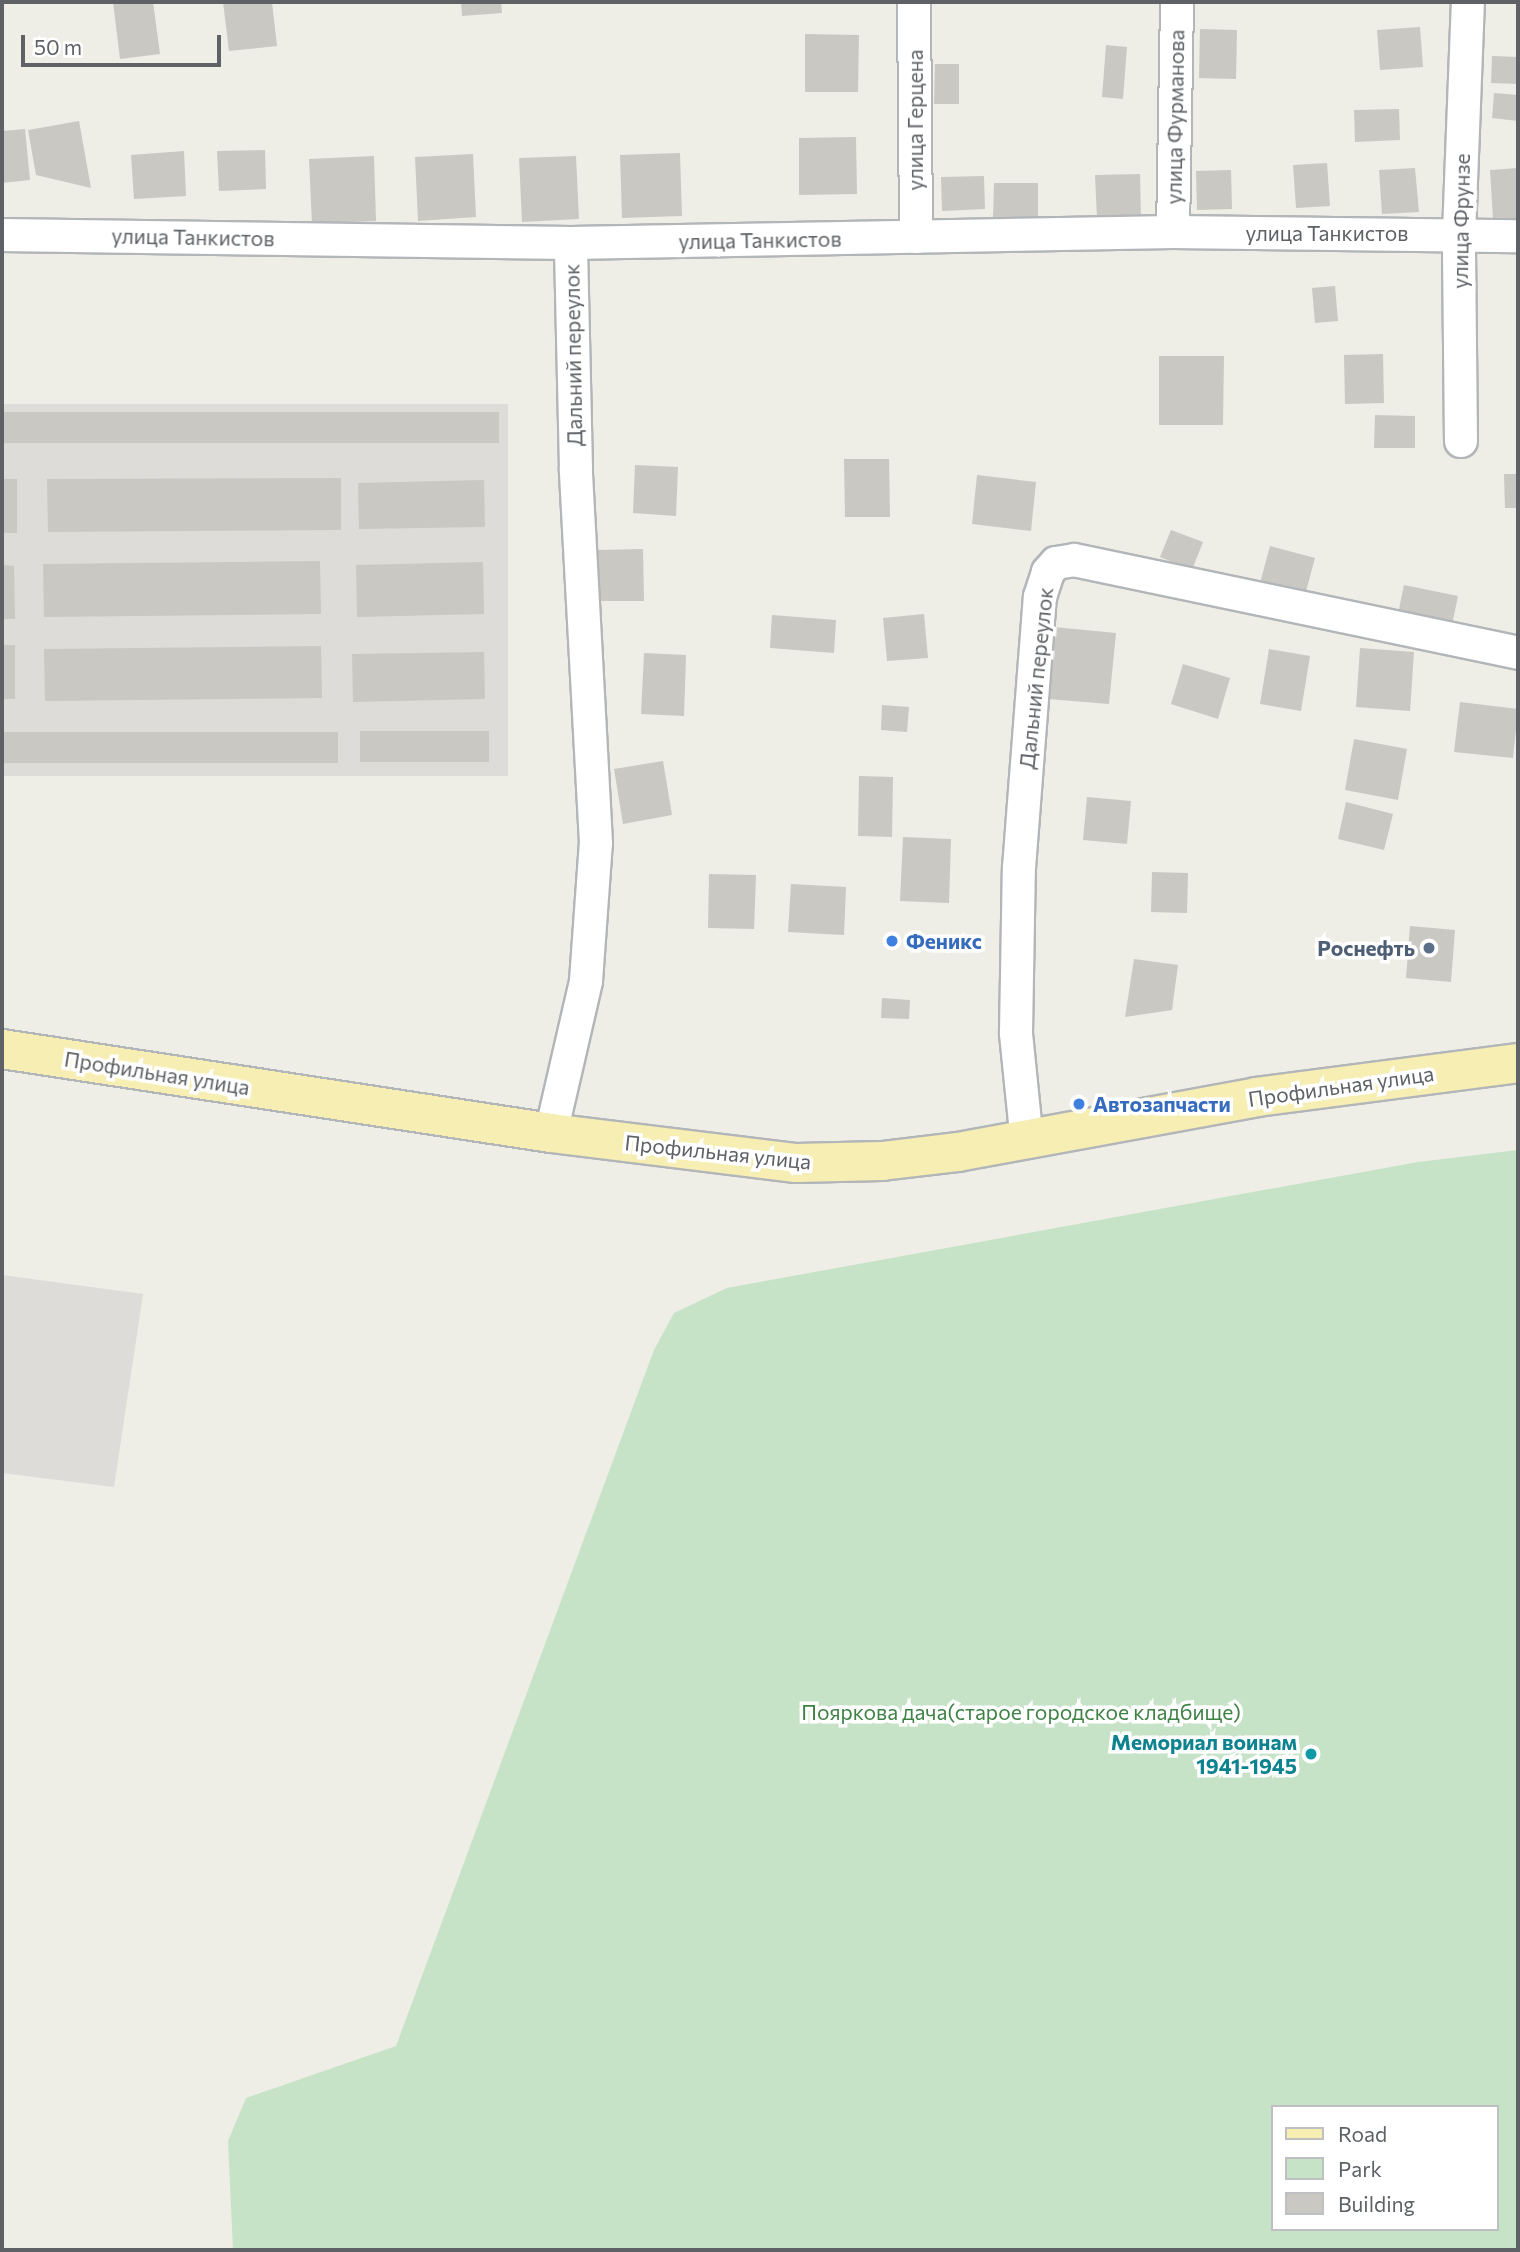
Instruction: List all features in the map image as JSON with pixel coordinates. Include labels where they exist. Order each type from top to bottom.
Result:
[{"type":"main road","name":"Профильная улица","points":[[2,1049],[551,1133],[796,1163],[882,1161],[1027,1142],[1257,1097],[1518,1063]]},
{"type":"street","name":"улица Герцена","points":[[914,2],[916,237]]},
{"type":"street","name":"улица Фурманова","points":[[1173,232],[1177,2]]},
{"type":"street","name":"улица Фрунзе","points":[[1461,441],[1458,234],[1468,2]]},
{"type":"street","name":"улица Танкистов","points":[[2,235],[571,243],[1173,232],[1518,236]]},
{"type":"street","name":"Дальний переулок","points":[[551,1133],[586,981],[596,843],[576,469],[571,243]]},
{"type":"street","name":"Дальний переулок","points":[[1027,1142],[1016,1033],[1019,868],[1040,597],[1048,572],[1056,563],[1074,560],[1518,653]]},
{"type":"shaded area","points":[[2,404],[508,404],[508,776],[2,776]]},
{"type":"shaded area","points":[[2,1275],[143,1294],[114,1487],[2,1473]]},
{"type":"green space","name":"Пояркова дача(старое городское кладбище)","points":[[1518,1150],[1518,2250],[233,2250],[228,2141],[246,2098],[396,2046],[654,1350],[674,1313],[727,1288],[1418,1162]]},
{"type":"building","points":[[113,2],[153,2],[160,54],[120,59]]},
{"type":"building","points":[[223,2],[272,2],[277,46],[229,51]]},
{"type":"building","points":[[461,2],[501,2],[502,13],[462,16]]},
{"type":"building","points":[[1420,27],[1423,67],[1380,70],[1377,30]]},
{"type":"building","points":[[1200,29],[1237,30],[1236,79],[1199,78]]},
{"type":"building","points":[[805,34],[859,35],[858,92],[805,92]]},
{"type":"building","points":[[1106,45],[1127,47],[1123,99],[1102,97]]},
{"type":"building","points":[[1492,56],[1518,57],[1518,84],[1491,83]]},
{"type":"building","points":[[935,64],[959,64],[959,104],[934,104]]},
{"type":"building","points":[[1494,93],[1518,95],[1518,121],[1492,118]]},
{"type":"building","points":[[1399,109],[1400,140],[1355,142],[1354,110]]},
{"type":"building","points":[[79,121],[91,188],[36,175],[28,130]]},
{"type":"building","points":[[25,129],[30,180],[2,183],[2,131]]},
{"type":"building","points":[[856,137],[857,194],[799,195],[799,138]]},
{"type":"building","points":[[265,150],[266,189],[219,191],[217,151]]},
{"type":"building","points":[[184,151],[186,196],[134,199],[131,155]]},
{"type":"building","points":[[680,153],[682,216],[622,218],[620,155]]},
{"type":"building","points":[[473,154],[476,217],[418,221],[415,157]]},
{"type":"building","points":[[374,156],[376,221],[312,224],[309,159]]},
{"type":"building","points":[[576,156],[579,219],[522,222],[519,158]]},
{"type":"building","points":[[1327,163],[1330,206],[1296,208],[1293,165]]},
{"type":"building","points":[[1415,168],[1419,212],[1382,214],[1379,170]]},
{"type":"building","points":[[1518,168],[1518,218],[1493,219],[1490,170]]},
{"type":"building","points":[[1231,170],[1232,209],[1197,210],[1196,171]]},
{"type":"building","points":[[1140,174],[1141,218],[1097,219],[1095,175]]},
{"type":"building","points":[[984,176],[985,209],[942,211],[941,177]]},
{"type":"building","points":[[994,183],[1038,183],[1038,218],[993,218]]},
{"type":"building","points":[[1335,286],[1338,321],[1315,323],[1312,288]]},
{"type":"building","points":[[1383,354],[1384,403],[1345,404],[1344,355]]},
{"type":"building","points":[[1159,356],[1224,356],[1223,425],[1159,425]]},
{"type":"building","points":[[2,412],[499,412],[499,443],[2,443]]},
{"type":"building","points":[[1375,415],[1415,416],[1415,448],[1374,448]]},
{"type":"building","points":[[844,459],[889,459],[890,517],[845,517]]},
{"type":"building","points":[[635,465],[678,467],[676,516],[633,513]]},
{"type":"building","points":[[1504,474],[1518,474],[1518,508],[1505,508]]},
{"type":"building","points":[[977,475],[1036,482],[1031,531],[972,524]]},
{"type":"building","points":[[341,478],[341,530],[48,532],[47,479]]},
{"type":"building","points":[[2,479],[17,479],[17,533],[2,533]]},
{"type":"building","points":[[484,480],[485,527],[359,529],[358,483]]},
{"type":"building","points":[[1171,530],[1203,542],[1192,570],[1160,557]]},
{"type":"building","points":[[1270,546],[1315,558],[1305,595],[1260,583]]},
{"type":"building","points":[[643,549],[644,601],[596,601],[596,550]]},
{"type":"building","points":[[320,561],[321,614],[44,617],[43,564]]},
{"type":"building","points":[[483,562],[484,614],[357,617],[356,565]]},
{"type":"building","points":[[2,565],[14,566],[15,619],[2,619]]},
{"type":"building","points":[[1404,585],[1458,596],[1452,625],[1398,614]]},
{"type":"building","points":[[924,614],[928,658],[887,661],[883,618]]},
{"type":"building","points":[[772,615],[836,620],[834,653],[770,648]]},
{"type":"building","points":[[1054,627],[1116,633],[1109,704],[1048,699]]},
{"type":"building","points":[[2,645],[15,645],[15,699],[2,699]]},
{"type":"building","points":[[321,646],[322,698],[45,701],[44,649]]},
{"type":"building","points":[[1360,648],[1414,652],[1410,711],[1356,707]]},
{"type":"building","points":[[1269,649],[1310,656],[1301,711],[1260,704]]},
{"type":"building","points":[[484,652],[485,699],[353,702],[352,654]]},
{"type":"building","points":[[644,653],[686,655],[684,716],[641,714]]},
{"type":"building","points":[[1183,664],[1230,678],[1218,719],[1171,704]]},
{"type":"building","points":[[1460,702],[1518,709],[1513,758],[1454,752]]},
{"type":"building","points":[[882,705],[909,707],[907,732],[881,730]]},
{"type":"building","points":[[360,731],[489,731],[489,762],[360,762]]},
{"type":"building","points":[[2,732],[338,732],[338,763],[2,763]]},
{"type":"building","points":[[1354,739],[1407,749],[1398,800],[1345,790]]},
{"type":"building","points":[[663,761],[672,815],[623,824],[614,769]]},
{"type":"building","points":[[859,776],[893,777],[892,837],[858,836]]},
{"type":"building","points":[[1087,797],[1131,801],[1127,844],[1083,840]]},
{"type":"building","points":[[1346,802],[1393,814],[1384,850],[1338,839]]},
{"type":"building","points":[[903,837],[951,839],[949,903],[900,901]]},
{"type":"building","points":[[1152,872],[1188,873],[1187,913],[1151,912]]},
{"type":"building","points":[[709,874],[756,875],[754,929],[708,928]]},
{"type":"building","points":[[791,884],[846,887],[844,935],[788,932]]},
{"type":"building","points":[[1410,926],[1455,930],[1451,982],[1406,978]]},
{"type":"building","points":[[1134,959],[1178,965],[1172,1010],[1125,1017]]},
{"type":"building","points":[[882,998],[910,1000],[909,1019],[881,1018]]},
{"type":"place","name":"Феникс","points":[[892,941]]},
{"type":"place","name":"Роснефть","points":[[1429,948]]},
{"type":"place","name":"Автозапчасти","points":[[1079,1104]]},
{"type":"place","name":"Мемориал воинам 1941-1945","points":[[1311,1754]]}]
